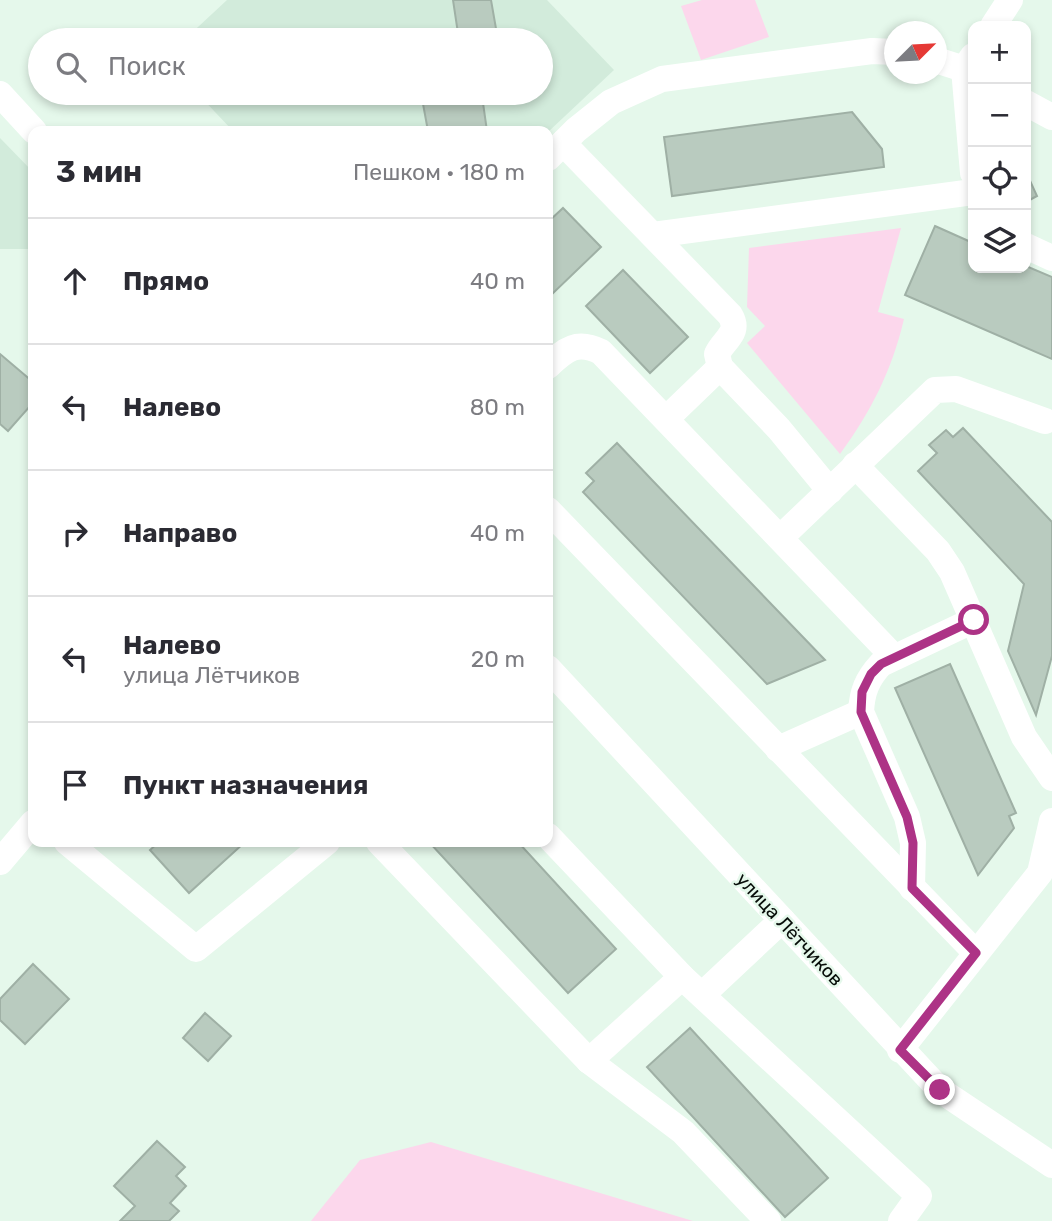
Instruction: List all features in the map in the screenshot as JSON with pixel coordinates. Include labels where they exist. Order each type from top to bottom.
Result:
[{"type":"street","points":[[996,21],[1010,0]]},
{"type":"street","points":[[830,491],[779,429],[720,367],[717,354],[732,337],[733,321],[653,235],[555,150],[611,102],[662,79],[884,52]]},
{"type":"street","points":[[947,62],[968,67]]},
{"type":"street","points":[[970,84],[972,147]]},
{"type":"street","points":[[0,94],[29,126]]},
{"type":"street","points":[[1031,106],[1052,117]]},
{"type":"street","points":[[653,235],[968,193]]},
{"type":"street","points":[[1031,248],[1052,258]]},
{"type":"street","points":[[553,362],[574,345],[587,345],[601,352],[893,656]]},
{"type":"street","points":[[666,419],[720,367]]},
{"type":"street","points":[[780,538],[935,390],[956,389],[1045,421]]},
{"type":"street","points":[[855,465],[938,551],[952,572],[1024,737],[1052,778]]},
{"type":"street","points":[[553,515],[976,953]]},
{"type":"street","points":[[912,888],[913,843],[907,817],[861,712],[862,692],[871,674],[893,656],[974,620]]},
{"type":"street","name":"улица Лётчиков","points":[[553,673],[940,1090],[1052,1166]]},
{"type":"street","points":[[778,749],[861,712]]},
{"type":"street","points":[[900,1050],[1040,873],[1052,821]]},
{"type":"street","points":[[3,852],[28,828]]},
{"type":"street","points":[[553,841],[682,977],[919,1196],[901,1221]]},
{"type":"street","points":[[83,847],[196,949],[321,847]]},
{"type":"street","points":[[384,847],[589,1061],[682,1132],[768,1221]]},
{"type":"street","points":[[702,995],[782,920]]},
{"type":"street","points":[[589,1061],[682,977]]},
{"type":"shaded area","points":[[227,0],[547,0],[614,70],[553,127],[228,126],[208,105],[553,105],[553,28],[197,28]]},
{"type":"shaded area","points":[[702,0],[755,0],[769,37],[701,60],[681,6]]},
{"type":"shaded area","points":[[0,138],[28,167],[28,249],[0,249]]},
{"type":"shaded area","points":[[901,228],[878,312],[904,319],[899,338],[879,390],[840,454],[747,343],[765,326],[747,307],[749,248]]},
{"type":"shaded area","points":[[431,1142],[693,1221],[311,1221],[360,1160]]},
{"type":"building","points":[[453,0],[491,0],[496,28],[457,28]]},
{"type":"building","points":[[423,105],[483,105],[486,126],[427,126]]},
{"type":"building","points":[[852,112],[882,149],[884,167],[672,196],[664,137]]},
{"type":"building","points":[[1031,183],[1037,196],[1031,199]]},
{"type":"building","points":[[563,208],[601,247],[553,293],[553,217]]},
{"type":"building","points":[[935,226],[968,241],[968,273],[1031,273],[1031,268],[1052,277],[1052,359],[905,295]]},
{"type":"building","points":[[623,270],[688,337],[650,373],[586,306]]},
{"type":"building","points":[[0,354],[28,378],[28,408],[8,431],[0,424]]},
{"type":"building","points":[[963,428],[1052,522],[1052,656],[1036,715],[1008,651],[1024,584],[918,471],[937,453],[929,445],[946,430],[953,437]]},
{"type":"building","points":[[617,443],[825,660],[767,684],[583,492],[594,481],[586,473]]},
{"type":"building","points":[[950,664],[1016,813],[1009,816],[1014,828],[978,875],[895,688]]},
{"type":"building","points":[[153,847],[240,847],[189,893],[150,850]]},
{"type":"building","points":[[434,847],[523,847],[616,949],[568,993]]},
{"type":"building","points":[[33,964],[69,999],[25,1044],[0,1020],[0,999]]},
{"type":"building","points":[[205,1013],[231,1036],[208,1061],[183,1038]]},
{"type":"building","points":[[690,1028],[828,1178],[785,1217],[647,1067]]},
{"type":"building","points":[[157,1141],[185,1167],[176,1176],[186,1186],[170,1203],[179,1211],[169,1221],[120,1221],[135,1206],[114,1186]]},
{"type":"route","points":[[940,1090],[900,1050],[976,953],[912,888],[911,832],[861,712],[862,692],[871,674],[893,656],[974,620]]}]
